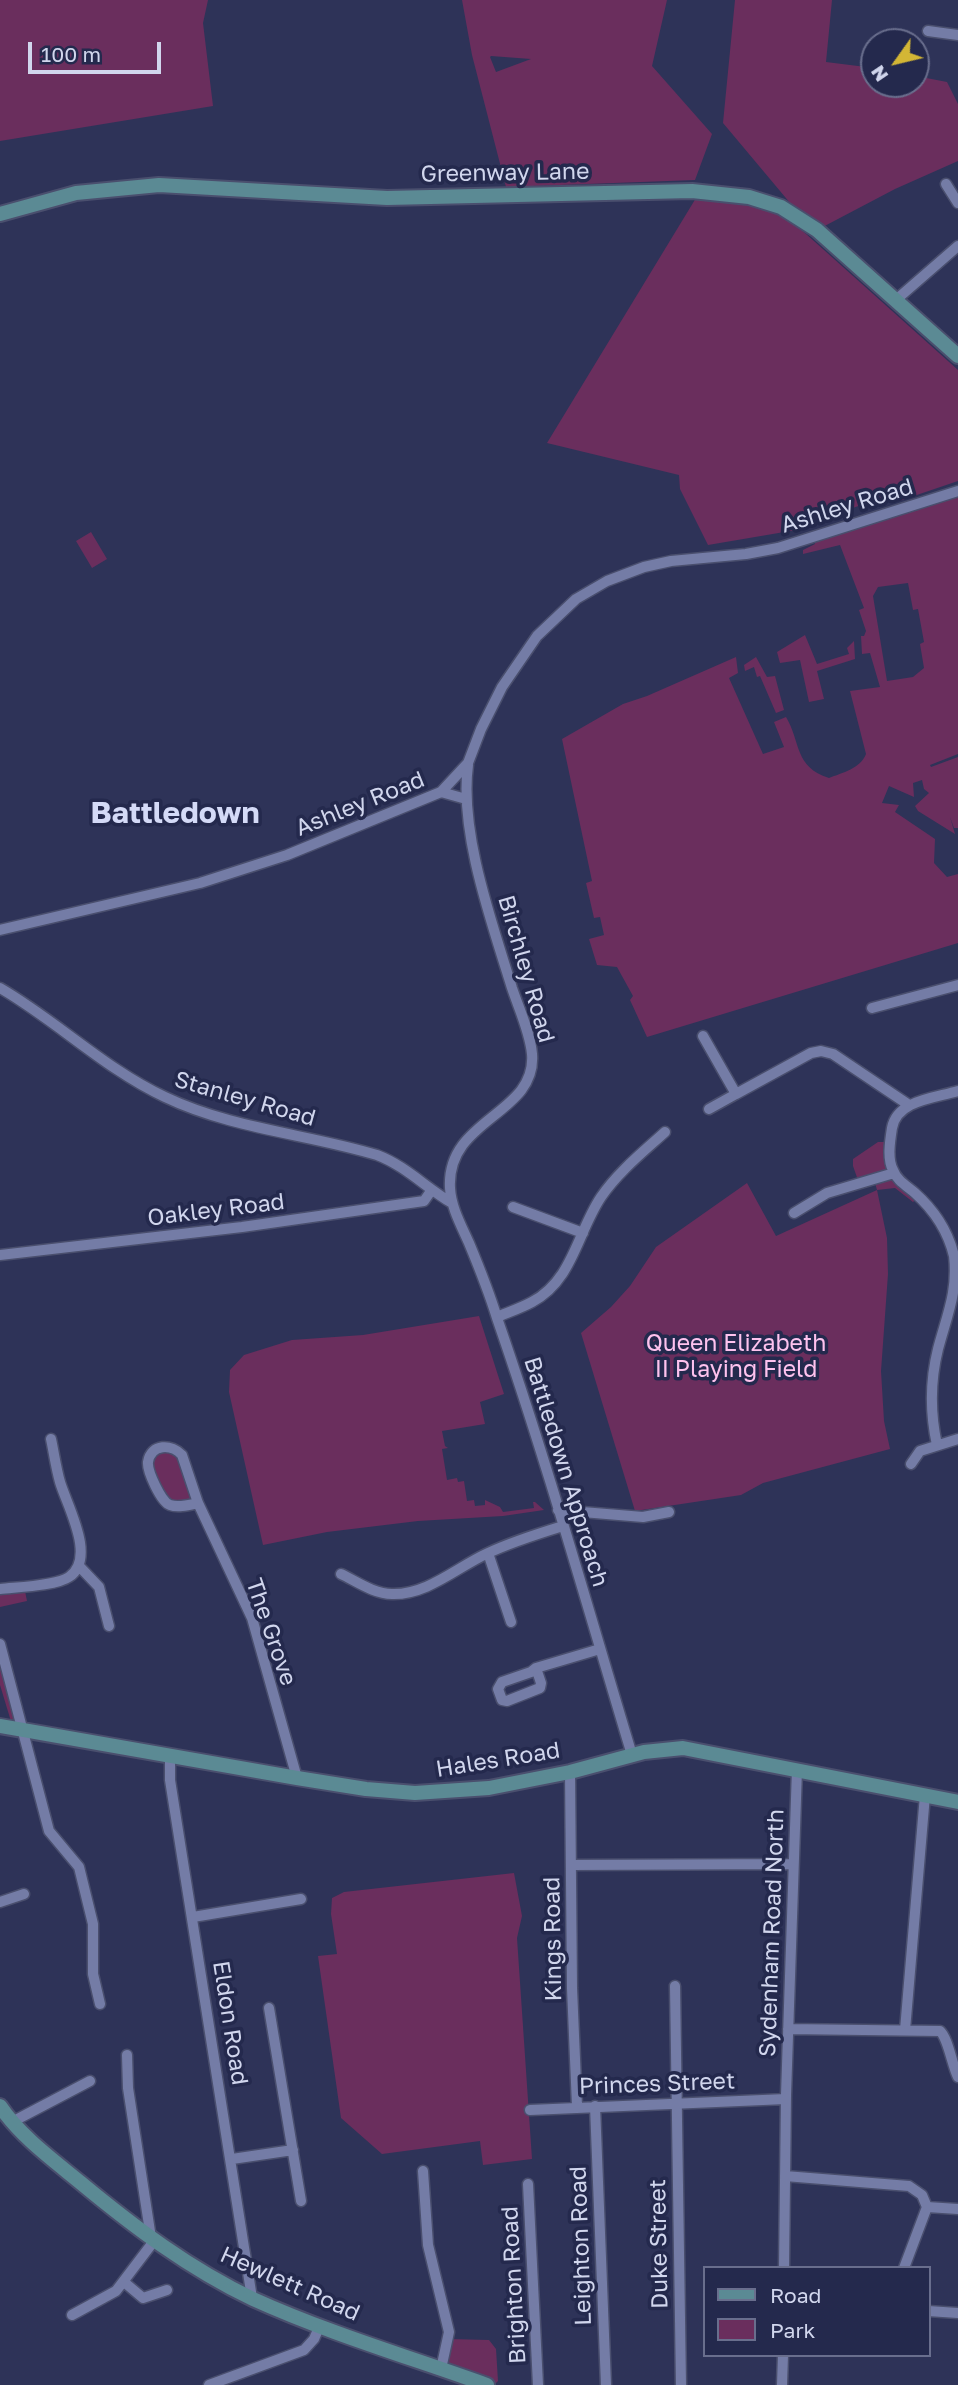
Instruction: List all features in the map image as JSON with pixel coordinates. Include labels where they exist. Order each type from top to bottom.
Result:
[{"type":"street","points":[[930,31],[958,35]]},
{"type":"street","points":[[946,184],[958,203]]},
{"type":"street","name":"Greenway Lane","points":[[0,214],[76,193],[159,186],[387,198],[692,191],[749,197],[781,207],[817,230],[958,356]]},
{"type":"street","points":[[897,299],[958,246]]},
{"type":"street","name":"Ashley Road","points":[[0,930],[200,883],[287,855],[441,792],[468,763],[491,708],[522,656],[555,617],[586,592],[618,577],[657,563],[778,548],[958,491]]},
{"type":"street","name":"Birchley Road","points":[[452,1203],[450,1177],[460,1147],[469,1135],[519,1093],[529,1076],[532,1063],[530,1043],[483,887],[466,799],[468,763]]},
{"type":"street","points":[[441,792],[466,799]]},
{"type":"street","points":[[872,1008],[958,985]]},
{"type":"street","name":"Stanley Road","points":[[0,988],[136,1082],[162,1096],[226,1118],[377,1155],[408,1170],[431,1191],[452,1203]]},
{"type":"street","points":[[704,1036],[736,1094]]},
{"type":"street","points":[[709,1110],[811,1053],[821,1051],[833,1054],[909,1105]]},
{"type":"street","points":[[937,1445],[932,1413],[932,1388],[938,1351],[957,1293],[954,1257],[943,1227],[925,1202],[894,1174],[890,1157],[892,1127],[898,1114],[909,1105],[958,1091]]},
{"type":"street","points":[[497,1317],[532,1302],[558,1282],[607,1189],[665,1132]]},
{"type":"street","points":[[794,1213],[827,1193],[894,1174]]},
{"type":"street","name":"Oakley Road","points":[[0,1255],[242,1227],[410,1203],[424,1200],[431,1191]]},
{"type":"street","name":"Battledown Approach","points":[[452,1203],[497,1317],[632,1755]]},
{"type":"street","points":[[513,1207],[583,1233]]},
{"type":"street","points":[[946,1326],[958,1321]]},
{"type":"street","points":[[0,1589],[66,1579],[79,1566],[80,1541],[59,1479],[51,1439]]},
{"type":"street","points":[[911,1464],[920,1451],[958,1439]]},
{"type":"street","name":"The Grove","points":[[198,1503],[174,1506],[162,1499],[148,1466],[155,1450],[168,1446],[180,1452],[198,1503],[251,1618],[297,1778]]},
{"type":"street","points":[[53,1451],[66,1448]]},
{"type":"street","points":[[558,1510],[643,1517],[669,1512]]},
{"type":"street","points":[[341,1574],[380,1592],[394,1594],[437,1583],[461,1566],[488,1553],[563,1526]]},
{"type":"street","points":[[488,1553],[511,1622]]},
{"type":"street","points":[[79,1566],[99,1587],[109,1626]]},
{"type":"street","points":[[0,1644],[49,1831],[79,1867],[93,1924],[93,1974],[100,2004]]},
{"type":"street","points":[[536,1668],[600,1649]]},
{"type":"street","name":"Hales Road","points":[[0,1726],[382,1791],[431,1793],[489,1788],[570,1772],[657,1750],[696,1749],[958,1802]]},
{"type":"street","name":"Eldon Road","points":[[170,1754],[170,1780],[252,2298]]},
{"type":"street","name":"Sydenham Road North","points":[[784,2266],[786,2099],[797,1769]]},
{"type":"street","name":"Kings Road","points":[[570,1772],[572,1988],[577,2106]]},
{"type":"street","points":[[905,2030],[925,1794]]},
{"type":"street","points":[[571,1865],[793,1864]]},
{"type":"street","points":[[0,1902],[24,1894]]},
{"type":"street","points":[[193,1917],[301,1899]]},
{"type":"street","name":"Duke Street","points":[[675,1986],[681,2385]]},
{"type":"street","points":[[270,2008],[301,2202]]},
{"type":"street","points":[[788,2029],[943,2032],[958,2077]]},
{"type":"street","points":[[72,2315],[112,2294],[124,2282],[153,2240],[128,2088],[127,2055]]},
{"type":"street","points":[[4,2115],[90,2081]]},
{"type":"street","name":"Princes Street","points":[[530,2110],[786,2099]]},
{"type":"street","name":"Leighton Road","points":[[595,2106],[606,2385]]},
{"type":"street","name":"Hewlett Road","points":[[4,2115],[76,2180],[153,2240],[201,2271],[252,2298],[488,2385]]},
{"type":"street","points":[[232,2160],[293,2150]]},
{"type":"street","points":[[424,2171],[428,2245],[449,2332],[441,2369]]},
{"type":"street","points":[[785,2176],[909,2186],[922,2195],[927,2207],[905,2266]]},
{"type":"street","name":"Brighton Road","points":[[528,2184],[538,2385]]},
{"type":"street","points":[[927,2207],[958,2209]]},
{"type":"street","points":[[124,2282],[142,2298],[167,2290]]},
{"type":"street","points":[[930,2311],[958,2312]]},
{"type":"street","points":[[209,2385],[304,2350],[312,2343],[320,2325]]},
{"type":"street","points":[[782,2385],[783,2357]]},
{"type":"green space","points":[[0,0],[208,0],[203,23],[213,106],[0,141]]},
{"type":"green space","points":[[462,0],[667,0],[652,66],[712,134],[695,180],[506,187],[472,55]],"holes":[[[491,56],[531,59],[496,72]]]},
{"type":"green space","points":[[735,0],[832,0],[826,62],[860,66],[860,98],[930,98],[930,79],[947,82],[958,104],[958,161],[895,189],[817,230],[806,222],[723,123]]},
{"type":"green space","points":[[696,198],[728,199],[786,216],[958,370],[958,481],[899,501],[893,494],[844,511],[808,528],[708,545],[680,489],[679,475],[547,443]]},
{"type":"green space","points":[[958,492],[958,754],[930,765],[931,767],[958,757],[958,828],[954,828],[950,817],[955,834],[918,811],[915,806],[929,793],[924,789],[922,780],[913,783],[914,797],[889,786],[882,803],[899,805],[895,812],[935,839],[934,863],[947,877],[958,874],[958,943],[647,1037],[630,1000],[633,996],[617,967],[597,965],[589,939],[604,935],[600,917],[594,918],[586,883],[592,881],[562,739],[623,704],[736,657],[738,673],[729,678],[763,754],[784,747],[774,722],[786,717],[804,760],[818,773],[829,778],[860,763],[866,754],[850,691],[880,687],[870,653],[862,654],[861,636],[864,636],[866,631],[859,610],[864,608],[840,545],[803,554],[803,550],[815,544],[814,539]],"holes":[[[908,583],[913,610],[918,609],[924,642],[920,644],[924,668],[913,677],[887,681],[873,596],[878,587]]]},
{"type":"green space","points":[[91,532],[107,559],[92,568],[76,541]]},
{"type":"green space","points":[[805,635],[817,664],[849,654],[847,648],[854,641],[855,659],[817,671],[824,699],[809,702],[800,660],[780,663],[777,652]]},
{"type":"green space","points":[[756,657],[767,677],[775,676],[784,710],[776,713],[754,667],[745,671],[744,665]]},
{"type":"green space","points":[[878,1142],[891,1142],[891,1165],[919,1197],[913,1202],[895,1188],[877,1190],[874,1179],[859,1183],[853,1159]]},
{"type":"green space","name":"Queen Elizabeth II Playing Field","points":[[747,1183],[776,1236],[877,1190],[887,1238],[888,1274],[881,1371],[884,1421],[890,1449],[763,1483],[741,1495],[635,1511],[581,1333],[630,1286],[656,1247]]},
{"type":"green space","points":[[479,1316],[504,1394],[480,1402],[485,1424],[442,1431],[445,1446],[448,1448],[442,1449],[447,1480],[457,1478],[458,1482],[464,1481],[467,1501],[474,1500],[475,1506],[485,1505],[485,1500],[500,1507],[503,1512],[534,1508],[535,1502],[544,1510],[327,1532],[263,1545],[229,1392],[230,1370],[244,1355],[292,1340],[363,1335]]},
{"type":"green space","points":[[154,1450],[177,1450],[198,1503],[170,1505],[148,1462]]},
{"type":"green space","points":[[24,1586],[27,1601],[0,1607],[0,1589]]},
{"type":"green space","points":[[0,1644],[23,1729],[13,1728],[0,1685]]},
{"type":"green space","points":[[514,1873],[522,1916],[517,1938],[532,2159],[483,2165],[480,2141],[382,2154],[341,2118],[318,1956],[337,1954],[331,1914],[332,1898],[344,1892]]},
{"type":"green space","points":[[449,2339],[489,2340],[496,2349],[498,2381],[494,2385],[487,2385],[441,2369]]},
{"type":"district","name":"Battledown","points":[[175,813]]}]
